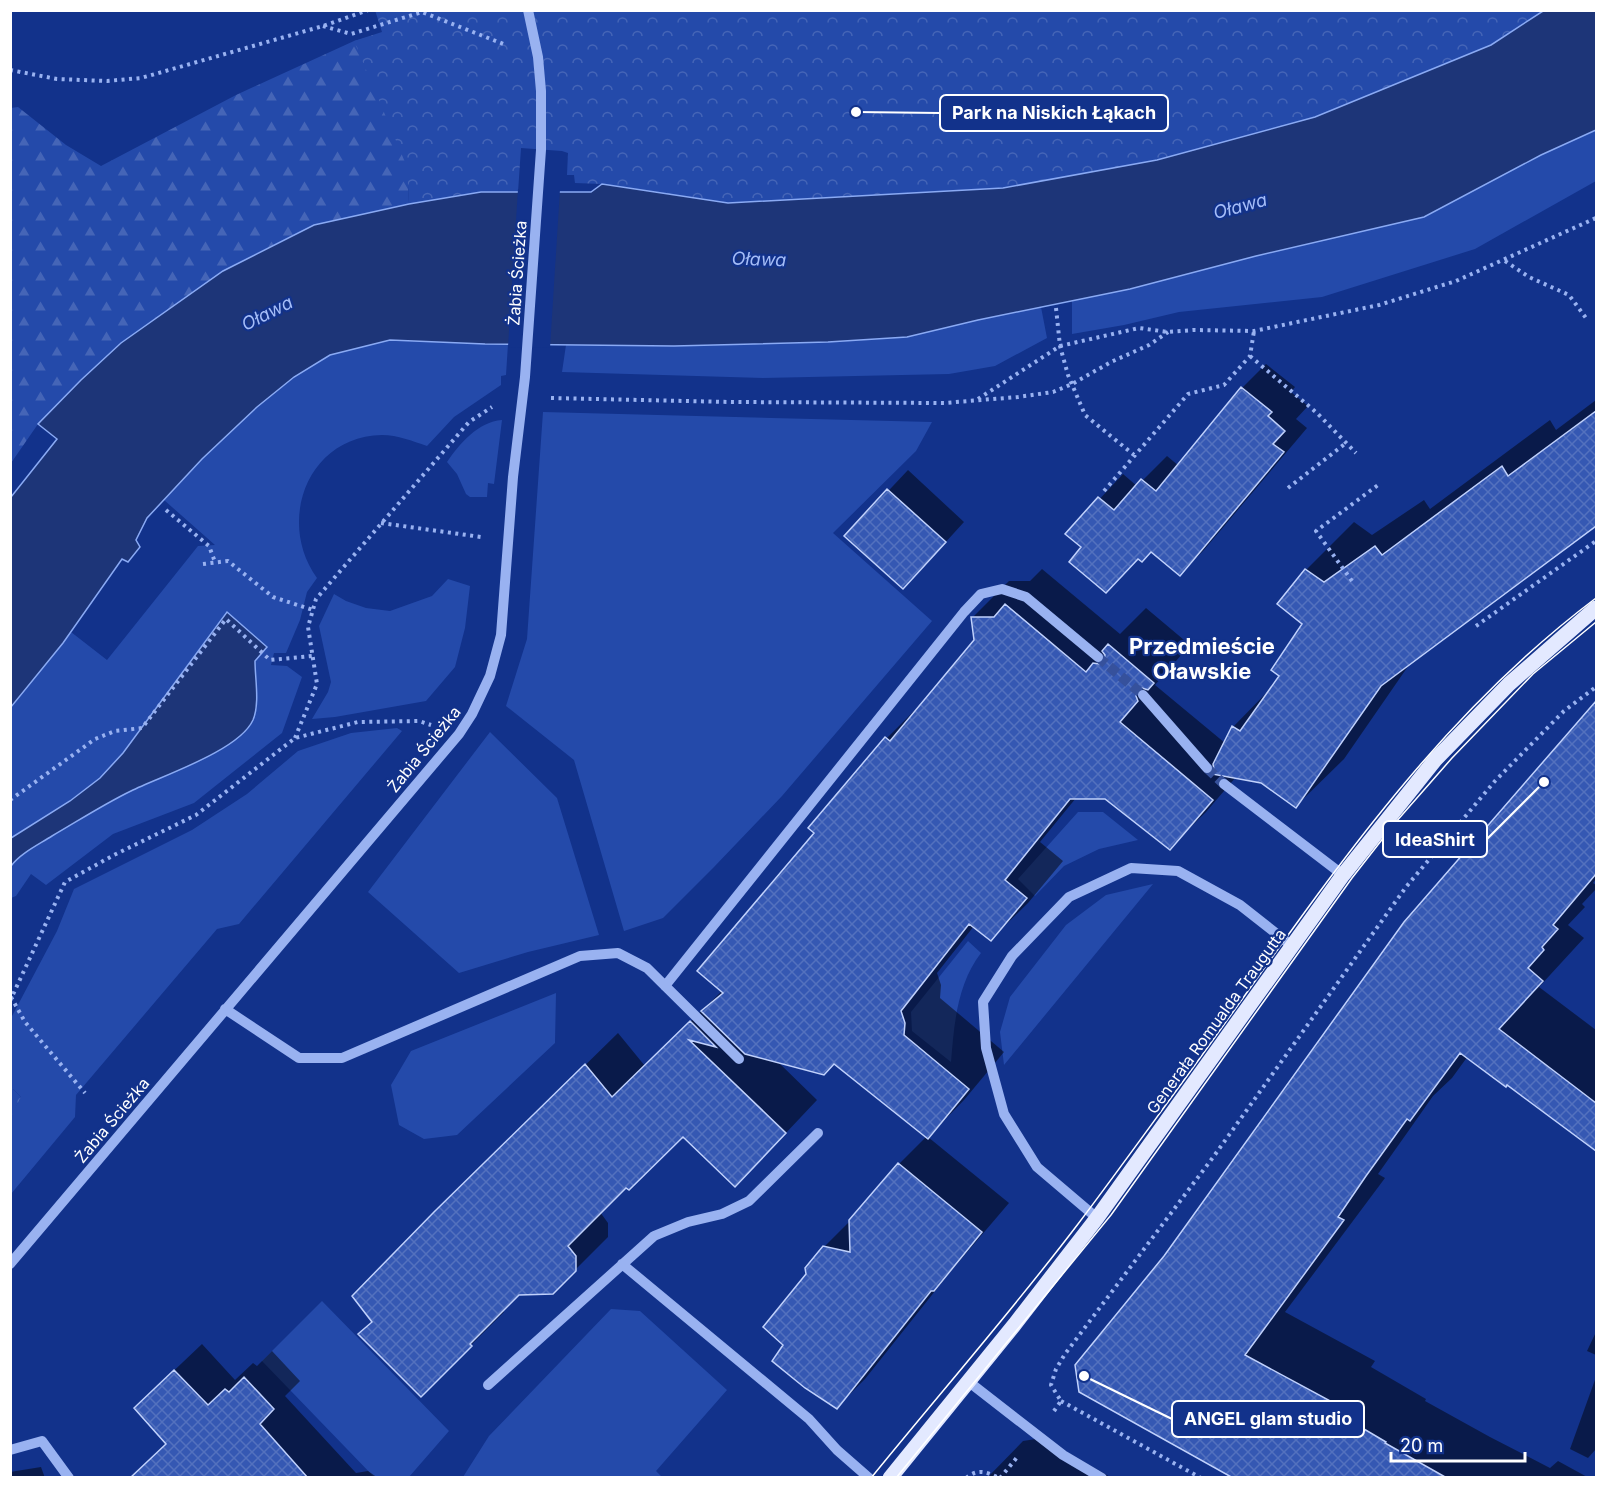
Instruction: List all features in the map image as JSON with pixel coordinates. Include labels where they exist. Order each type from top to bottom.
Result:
[{"type":"main road","name":"Generała Romualda Traugutta","points":[[890,1478],[969,1382],[1097,1218],[1343,875],[1435,760],[1509,684],[1596,608]]},
{"type":"street","name":"Żabia Ścieżka","points":[[10,1264],[459,734],[472,714],[490,676],[501,635],[513,477],[525,377],[541,150],[541,91],[538,57],[528,10]]},
{"type":"street","points":[[665,986],[964,612],[981,594],[1002,589],[1026,597],[1098,657]]},
{"type":"street","points":[[1143,695],[1207,768]]},
{"type":"street","points":[[1224,784],[1343,875]]},
{"type":"street","points":[[1097,1218],[1037,1167],[1004,1114],[986,1048],[983,1002],[1012,956],[1069,897],[1131,868],[1178,871],[1240,905],[1292,946]]},
{"type":"street","points":[[225,1009],[299,1058],[342,1058],[580,956],[618,953],[647,968],[739,1059]]},
{"type":"street","points":[[488,1385],[654,1236],[688,1222],[722,1214],[749,1201],[818,1133]]},
{"type":"street","points":[[622,1264],[809,1419],[837,1450],[869,1478]]},
{"type":"street","points":[[969,1382],[1063,1455],[1102,1478]]},
{"type":"street","points":[[10,1450],[42,1441],[69,1478]]},
{"type":"path","points":[[10,70],[57,79],[106,81],[141,78],[323,26],[368,10]]},
{"type":"path","points":[[323,26],[351,34],[422,12],[538,57]]},
{"type":"path","points":[[977,400],[1060,346],[1139,328],[1168,332],[1254,331],[1379,305],[1456,281],[1596,218]]},
{"type":"path","points":[[1505,260],[1529,277],[1569,295],[1586,318]]},
{"type":"path","points":[[1056,308],[1060,346],[1085,415],[1134,454]]},
{"type":"path","points":[[1104,491],[1188,394],[1224,385],[1250,356],[1254,331]]},
{"type":"path","points":[[522,398],[944,403],[977,400],[1053,392],[1110,362],[1149,345],[1168,332]]},
{"type":"path","points":[[1250,356],[1317,413],[1356,453]]},
{"type":"path","points":[[295,738],[317,684],[308,627],[316,599],[469,422],[496,404]]},
{"type":"path","points":[[1288,488],[1346,443]]},
{"type":"path","points":[[1352,581],[1316,531],[1378,485]]},
{"type":"path","points":[[166,510],[209,546],[214,562]]},
{"type":"path","points":[[381,523],[508,539]]},
{"type":"path","points":[[1476,626],[1596,541]]},
{"type":"path","points":[[203,564],[228,561],[273,597],[313,610]]},
{"type":"path","points":[[10,800],[95,739],[115,731],[142,728],[226,619],[270,660],[312,656]]},
{"type":"path","points":[[1202,1478],[1061,1401],[1051,1385],[1056,1369],[1214,1156],[1406,886],[1495,781],[1564,711],[1596,687]]},
{"type":"path","points":[[85,1093],[25,1022],[11,999],[65,882],[196,815],[295,738],[357,722],[419,721]]},
{"type":"path","points":[[1050,1416],[1061,1401]]},
{"type":"path","points":[[966,1478],[978,1471],[1000,1478],[1020,1454]]},
{"type":"green space","points":[[375,10],[1543,11],[1491,45],[1315,117],[1157,160],[1003,188],[728,203],[602,184],[575,183],[574,175],[567,175],[568,153],[521,148],[518,192],[481,192],[409,204],[407,167],[354,41],[382,32]]},
{"type":"green space","points":[[466,10],[408,185],[409,204],[314,225],[121,343],[38,424],[11,463],[11,108],[18,107],[66,145],[101,166],[236,95],[354,41]]},
{"type":"green space","points":[[1596,130],[1596,181],[1475,249],[1322,297],[1179,312],[1072,334],[1072,300],[1130,289],[1256,256],[1541,155]]},
{"type":"green space","points":[[1041,307],[1047,338],[995,366],[949,374],[763,378],[562,372],[566,345],[674,346],[828,342],[978,320]]},
{"type":"green space","points":[[390,340],[508,344],[506,375],[501,376],[501,385],[454,417],[427,446],[388,435],[356,439],[335,450],[318,466],[306,486],[300,508],[299,532],[305,556],[317,578],[307,592],[300,620],[286,653],[274,653],[271,665],[287,666],[302,677],[282,733],[194,803],[113,834],[46,885],[31,874],[16,896],[11,898],[11,707],[71,632],[107,660],[198,546],[215,545],[164,500],[240,420],[283,384],[328,356],[350,348]]},
{"type":"green space","points":[[543,412],[932,422],[916,451],[833,533],[932,621],[782,796],[714,867],[663,918],[624,931],[574,760],[506,706],[527,639]]},
{"type":"green space","points":[[502,420],[494,484],[488,483],[487,497],[470,497],[447,462],[477,429]]},
{"type":"green space","points":[[448,579],[470,586],[465,628],[455,667],[426,701],[312,719],[328,692],[331,682],[319,626],[334,594],[366,608],[390,611],[432,596]]},
{"type":"green space","points":[[397,728],[402,731],[239,924],[217,929],[76,1095],[75,1117],[11,1194],[10,1117],[21,1097],[11,1087],[11,1018],[57,931],[74,889],[192,830],[247,794],[298,751],[351,733]]},
{"type":"green space","points":[[490,732],[557,798],[599,935],[528,952],[459,973],[368,892]]},
{"type":"green space","points":[[1078,812],[1103,812],[1138,840],[1099,849],[1064,866],[1035,896],[1018,879]]},
{"type":"green space","points":[[1153,884],[1004,1065],[1000,1032],[1010,997],[1066,925],[1106,895]]},
{"type":"green space","points":[[968,941],[981,953],[967,978],[958,1005],[951,1062],[912,1031],[911,1012]]},
{"type":"green space","points":[[556,993],[555,1043],[457,1135],[424,1139],[399,1125],[391,1085],[411,1051]]},
{"type":"green space","points":[[11,1087],[21,1097],[11,1117]]},
{"type":"green space","points":[[322,1301],[449,1431],[409,1477],[374,1477],[262,1361]]},
{"type":"green space","points":[[611,1309],[640,1311],[727,1390],[656,1471],[662,1477],[463,1477],[489,1436]]},
{"type":"water","name":"Oława","points":[[1543,11],[1596,11],[1596,130],[1541,155],[1424,217],[1256,256],[1130,289],[907,337],[828,342],[674,346],[485,344],[390,340],[330,355],[294,377],[257,407],[202,459],[147,518],[136,540],[140,547],[128,562],[122,559],[63,643],[11,707],[11,497],[57,439],[38,424],[121,343],[223,271],[314,225],[409,204],[481,192],[591,192],[602,184],[728,203],[1003,188],[1157,160],[1315,117],[1491,45]]},
{"type":"water","points":[[227,612],[267,647],[255,661],[257,691],[255,713],[245,731],[232,742],[198,762],[131,791],[101,807],[30,850],[11,866],[11,838],[70,801],[100,778],[123,753]]},
{"type":"pier","points":[[518,189],[560,189],[550,348],[508,347]]},
{"type":"building","points":[[1241,387],[1272,412],[1268,416],[1285,431],[1273,444],[1284,452],[1180,576],[1151,552],[1142,562],[1138,559],[1106,593],[1069,562],[1081,547],[1065,534],[1098,497],[1114,510],[1141,479],[1156,491]]},
{"type":"building","points":[[1596,411],[1596,526],[1381,686],[1296,808],[1261,783],[1212,774],[1213,764],[1232,726],[1240,731],[1279,676],[1271,670],[1302,624],[1277,604],[1305,569],[1324,582],[1375,546],[1382,555],[1502,466],[1508,476]]},
{"type":"building","points":[[887,489],[946,542],[903,589],[844,536]]},
{"type":"building","points":[[1005,604],[1086,672],[1093,663],[1100,664],[1104,661],[1105,655],[1102,651],[1108,644],[1154,683],[1148,690],[1142,688],[1138,690],[1136,696],[1138,701],[1120,722],[1213,800],[1170,850],[1105,799],[1070,799],[1005,880],[1027,898],[991,941],[969,924],[901,1011],[905,1023],[904,1035],[969,1089],[928,1139],[834,1064],[824,1075],[745,1054],[701,1011],[723,993],[697,971],[814,833],[808,828],[885,737],[890,741],[974,640],[971,617],[994,617]]},
{"type":"building","points":[[1596,701],[1596,874],[1553,925],[1558,929],[1528,968],[1543,981],[1499,1029],[1596,1103],[1596,1151],[1460,1053],[1410,1121],[1407,1119],[1366,1176],[1338,1217],[1344,1220],[1245,1355],[1334,1403],[1330,1409],[1447,1478],[1233,1478],[1079,1392],[1075,1365],[1164,1256],[1404,922]]},
{"type":"building","points":[[690,1021],[716,1047],[689,1040],[786,1133],[735,1187],[683,1137],[629,1190],[626,1188],[568,1246],[576,1256],[576,1271],[553,1294],[519,1295],[421,1397],[358,1334],[372,1322],[352,1296],[585,1064],[612,1097]]},
{"type":"building","points":[[898,1163],[982,1232],[934,1291],[931,1291],[837,1409],[805,1388],[772,1361],[783,1345],[763,1327],[806,1274],[805,1268],[823,1246],[850,1252],[849,1220]]},
{"type":"building","points":[[174,1370],[208,1405],[225,1389],[229,1392],[244,1377],[274,1409],[260,1424],[308,1478],[130,1478],[166,1444],[134,1408]]},
{"type":"tunnel","points":[[1098,657],[1143,695]]},
{"type":"tunnel","points":[[1207,768],[1224,784]]},
{"type":"tram line","points":[[871,1478],[1078,1224],[1326,883],[1423,761],[1476,704],[1534,649],[1596,598]]},
{"type":"tram line","points":[[896,1478],[1111,1215],[1352,878],[1395,823],[1452,758],[1533,674],[1596,622]]},
{"type":"place","name":"Park na Niskich Łąkach","points":[[856,112]]},
{"type":"place","name":"IdeaShirt","points":[[1544,782]]},
{"type":"place","name":"ANGEL glam studio","points":[[1084,1376]]},
{"type":"district","name":"Przedmieście Oławskie","points":[[1202,658]]}]
